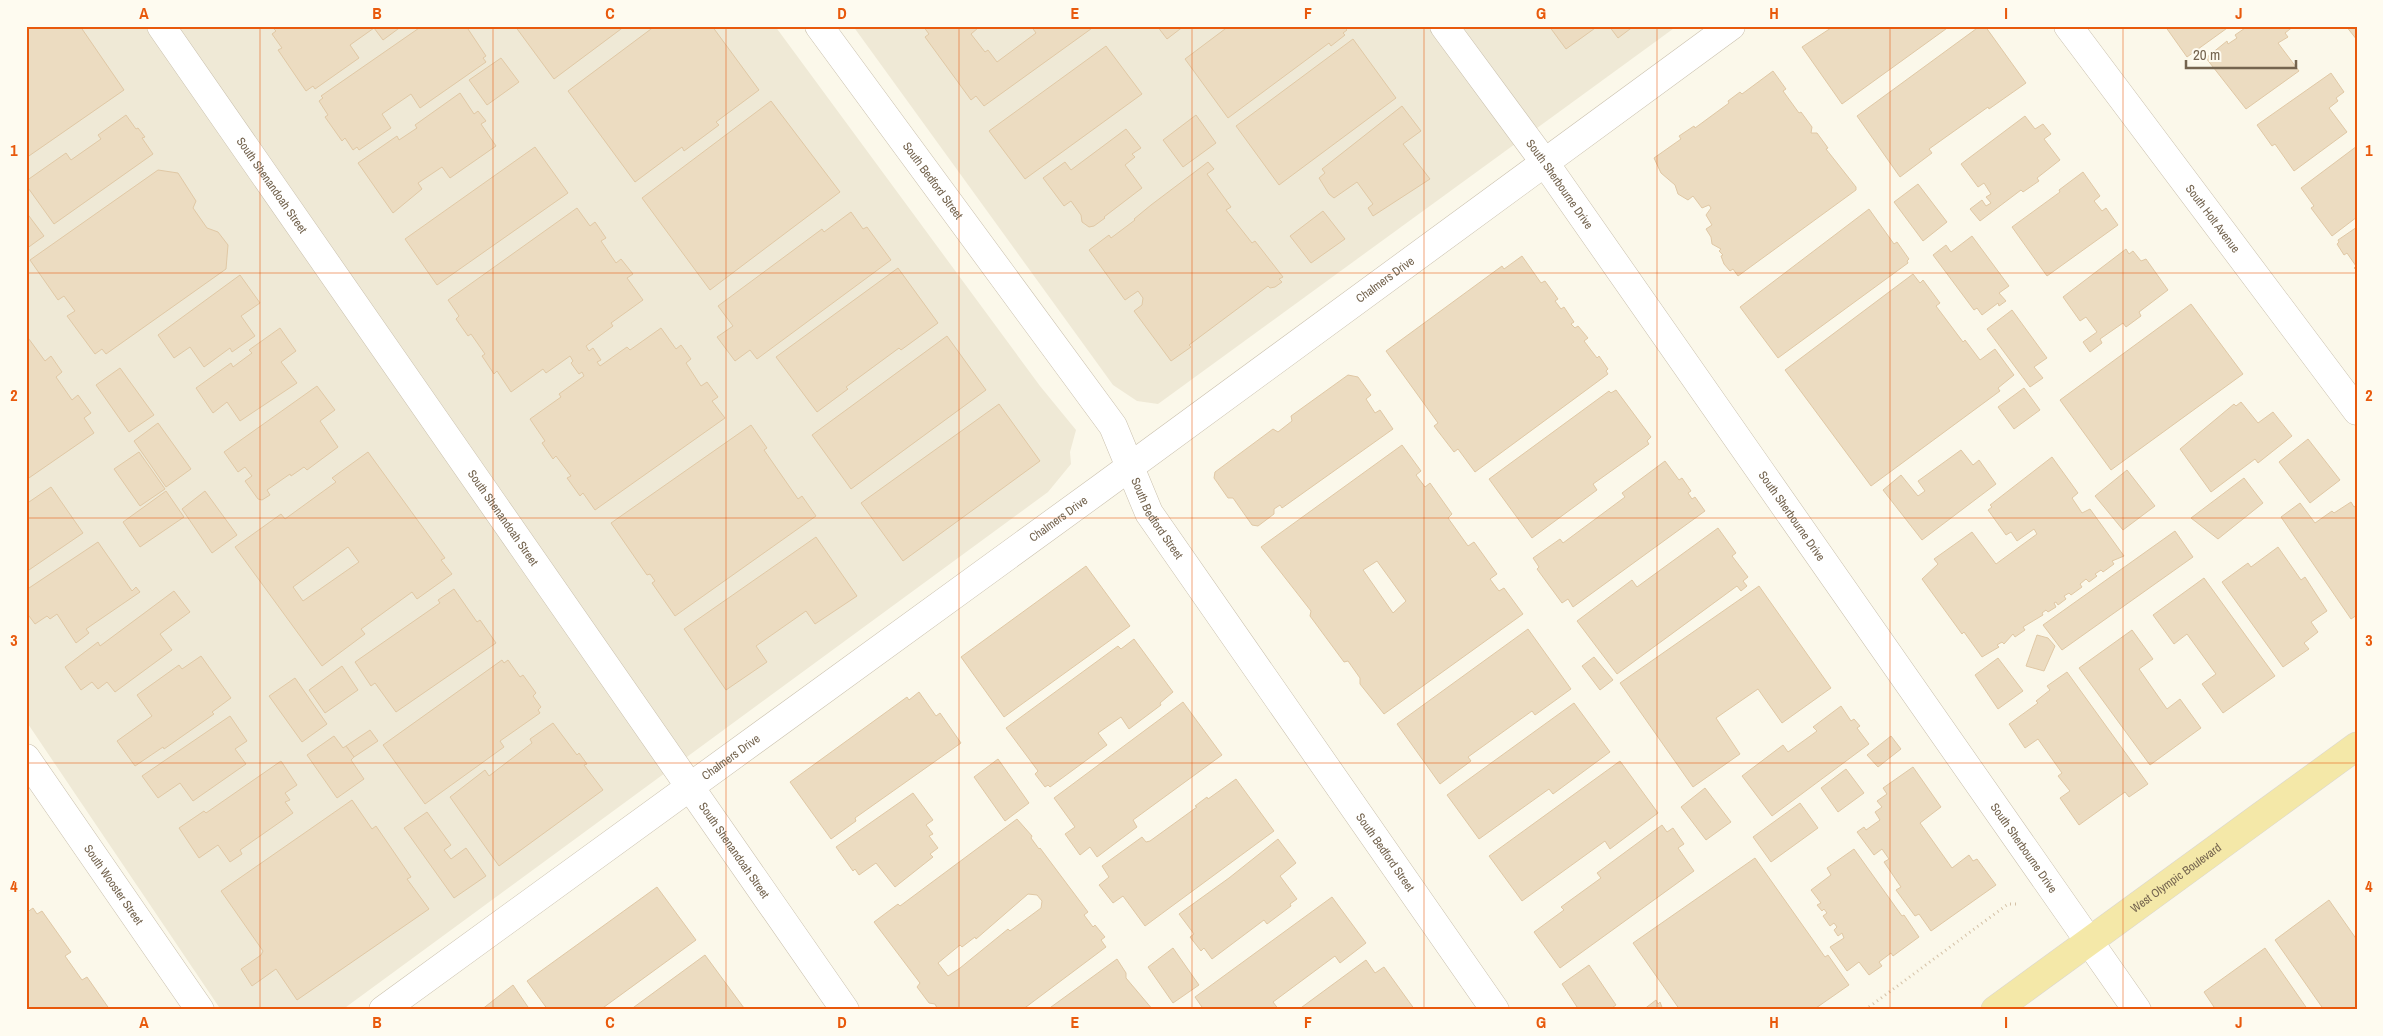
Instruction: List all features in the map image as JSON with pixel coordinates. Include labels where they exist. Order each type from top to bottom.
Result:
[{"type":"main road","name":"West Olympic Boulevard","points":[[1995,1010],[2357,746]]},
{"type":"street","name":"South Shenandoah Street","points":[[161,26],[845,1010]]},
{"type":"street","name":"South Bedford Street","points":[[819,26],[1113,426],[1150,513],[1496,1010]]},
{"type":"street","name":"South Sherbourne Drive","points":[[1444,26],[1545,163],[2137,1010]]},
{"type":"street","name":"Chalmers Drive","points":[[383,1010],[1731,26]]},
{"type":"street","name":"South Holt Avenue","points":[[2068,26],[2357,411]]},
{"type":"street","name":"South Wooster Street","points":[[26,758],[200,1010]]},
{"type":"path","points":[[1865,1010],[2008,904],[2016,904]]},
{"type":"shaded area","points":[[26,26],[775,26],[1040,386],[1076,430],[1070,452],[1071,464],[1048,492],[342,1010],[221,1010],[26,721]]},
{"type":"shaded area","points":[[853,26],[1677,26],[1158,404],[1137,401],[1113,385]]},
{"type":"building","points":[[26,26],[80,26],[124,90],[26,158]]},
{"type":"building","points":[[277,26],[402,26],[383,40],[374,28],[350,45],[359,58],[315,89],[313,86],[306,91],[278,50],[282,48],[272,34],[276,31],[274,29]]},
{"type":"building","points":[[422,26],[466,26],[486,56],[483,58],[486,62],[420,108],[411,94],[382,114],[391,128],[359,150],[357,147],[353,150],[345,138],[342,141],[325,117],[328,115],[319,101],[323,98],[321,96]]},
{"type":"building","points":[[515,26],[625,26],[554,79]]},
{"type":"building","points":[[655,26],[712,26],[759,90],[716,122],[719,125],[684,151],[682,147],[635,182],[568,91]]},
{"type":"building","points":[[923,26],[977,26],[978,28],[971,34],[985,52],[988,50],[997,62],[1036,33],[1031,26],[1095,26],[984,106],[976,96],[971,100],[925,37],[929,34]]},
{"type":"building","points":[[1157,26],[1184,26],[1167,39]]},
{"type":"building","points":[[1229,26],[1347,26],[1345,28],[1347,30],[1343,33],[1345,35],[1331,46],[1329,43],[1228,118],[1185,59]]},
{"type":"building","points":[[1549,26],[1598,26],[1566,49]]},
{"type":"building","points":[[1609,26],[1634,26],[1618,38]]},
{"type":"building","points":[[1834,26],[1950,26],[1842,104],[1802,47]]},
{"type":"building","points":[[1980,26],[1985,26],[2026,83],[1989,109],[1988,107],[1929,149],[1932,153],[1900,177],[1857,116]]},
{"type":"building","points":[[2165,26],[2230,26],[2187,57]]},
{"type":"building","points":[[2248,26],[2294,26],[2285,33],[2288,37],[2278,43],[2299,71],[2246,109],[2206,58],[2227,41],[2228,44],[2237,38],[2235,35]]},
{"type":"building","points":[[2346,26],[2357,26],[2357,40]]},
{"type":"building","points":[[1353,39],[1396,98],[1279,185],[1236,126]]},
{"type":"building","points":[[1106,46],[1142,94],[1025,179],[989,131]]},
{"type":"building","points":[[501,58],[519,82],[487,105],[469,80]]},
{"type":"building","points":[[1773,71],[1786,89],[1783,91],[1812,127],[1811,133],[1817,133],[1828,148],[1826,149],[1856,187],[1856,190],[1738,276],[1733,269],[1730,271],[1724,264],[1721,256],[1723,255],[1719,251],[1721,249],[1712,244],[1711,237],[1706,229],[1712,225],[1706,215],[1711,208],[1709,205],[1702,208],[1693,196],[1688,200],[1678,194],[1675,185],[1661,173],[1654,158],[1681,139],[1679,136],[1694,126],[1695,128],[1729,103],[1728,101],[1740,92],[1742,94]]},
{"type":"building","points":[[2331,73],[2344,92],[2336,98],[2338,101],[2329,108],[2347,132],[2294,171],[2275,144],[2272,146],[2257,125]]},
{"type":"building","points":[[460,93],[474,114],[478,111],[486,121],[481,124],[496,146],[450,178],[442,167],[418,183],[422,189],[393,213],[358,163],[397,136],[399,140],[417,128],[415,125]]},
{"type":"building","points":[[771,101],[840,192],[710,290],[642,198]]},
{"type":"building","points":[[1402,106],[1421,131],[1403,144],[1430,179],[1373,216],[1368,208],[1373,204],[1357,182],[1334,198],[1329,194],[1319,178],[1325,173],[1322,169]]},
{"type":"building","points":[[126,115],[136,129],[138,128],[145,137],[142,138],[153,154],[54,224],[26,185],[26,181],[66,153],[71,160],[101,139],[98,135]]},
{"type":"building","points":[[1196,115],[1216,143],[1183,167],[1163,140]]},
{"type":"building","points":[[2025,116],[2035,129],[2043,124],[2051,134],[2044,139],[2060,160],[2037,178],[2039,181],[2023,192],[2021,190],[1980,221],[1970,209],[1982,200],[1986,206],[1991,203],[1986,197],[1991,194],[1984,183],[1978,187],[1961,164]]},
{"type":"building","points":[[1126,129],[1141,148],[1132,154],[1135,157],[1125,165],[1142,188],[1105,218],[1094,226],[1089,227],[1082,222],[1081,215],[1071,201],[1064,206],[1043,178],[1065,162],[1071,170]]},
{"type":"building","points":[[2357,146],[2357,217],[2332,236],[2311,208],[2314,206],[2301,188]]},
{"type":"building","points":[[535,147],[568,193],[437,285],[405,239]]},
{"type":"building","points":[[1208,162],[1214,169],[1207,174],[1231,207],[1226,210],[1252,243],[1255,241],[1283,277],[1279,279],[1282,282],[1275,287],[1270,288],[1268,286],[1189,345],[1191,347],[1171,361],[1134,311],[1142,305],[1143,298],[1138,291],[1125,300],[1089,250],[1109,235],[1111,238]]},
{"type":"building","points":[[158,170],[178,173],[196,201],[193,208],[207,228],[218,232],[228,245],[226,269],[106,354],[102,349],[95,354],[67,316],[75,311],[64,296],[58,300],[30,260]]},
{"type":"building","points":[[2083,172],[2100,196],[2094,201],[2102,211],[2106,208],[2118,225],[2047,276],[2012,227],[2060,192],[2059,190]]},
{"type":"building","points":[[1918,184],[1947,222],[1923,241],[1894,202]]},
{"type":"building","points":[[577,208],[590,226],[595,222],[606,238],[601,241],[616,263],[621,259],[633,274],[627,278],[643,300],[611,323],[613,326],[586,346],[589,351],[593,348],[601,360],[597,362],[600,366],[627,347],[630,350],[661,328],[676,349],[681,345],[691,359],[686,363],[701,386],[707,382],[718,397],[712,401],[725,418],[595,510],[583,493],[580,496],[567,478],[571,476],[556,456],[553,459],[542,443],[545,441],[530,419],[561,397],[559,394],[584,376],[582,372],[579,374],[571,363],[573,361],[570,356],[546,373],[543,369],[511,392],[497,371],[494,374],[482,356],[485,354],[471,334],[468,336],[456,319],[459,316],[448,300]]},
{"type":"building","points":[[1869,209],[1894,244],[1897,242],[1909,259],[1908,263],[1778,358],[1740,307]]},
{"type":"building","points":[[1323,211],[1345,239],[1311,263],[1290,236]]},
{"type":"building","points":[[26,212],[44,236],[26,249]]},
{"type":"building","points":[[851,212],[863,229],[867,227],[891,260],[757,359],[750,350],[735,361],[717,337],[733,326],[718,306],[822,229],[824,232]]},
{"type":"building","points":[[2357,227],[2357,271],[2354,268],[2356,266],[2347,253],[2344,255],[2337,244],[2338,240]]},
{"type":"building","points":[[1972,236],[2009,286],[1999,293],[2006,301],[1999,306],[1998,303],[1982,315],[1977,308],[1974,310],[1933,255],[1946,245],[1951,252]]},
{"type":"building","points":[[2126,249],[2129,254],[2133,251],[2141,261],[2146,259],[2168,290],[2139,312],[2141,316],[2126,327],[2123,323],[2100,339],[2102,343],[2090,352],[2083,342],[2097,332],[2086,317],[2080,321],[2063,297]]},
{"type":"building","points":[[1522,256],[1541,283],[1545,281],[1558,299],[1555,301],[1561,309],[1564,307],[1574,322],[1571,324],[1575,328],[1578,326],[1588,338],[1584,341],[1597,358],[1599,356],[1608,369],[1606,371],[1608,374],[1475,472],[1458,449],[1454,452],[1434,426],[1438,423],[1386,351],[1502,266],[1504,269]]},
{"type":"building","points":[[898,268],[938,323],[901,350],[899,348],[846,387],[848,389],[817,412],[776,357]]},
{"type":"building","points":[[1913,274],[1920,283],[1923,280],[1940,303],[1936,306],[1963,342],[1965,340],[1980,360],[1995,349],[2014,375],[1998,388],[2000,391],[1871,486],[1785,370]]},
{"type":"building","points":[[240,275],[260,303],[241,316],[255,336],[232,352],[230,348],[204,367],[190,347],[174,358],[158,335]]},
{"type":"building","points":[[2191,304],[2243,374],[2111,470],[2060,400]]},
{"type":"building","points":[[2012,310],[2047,358],[2034,367],[2043,378],[2030,387],[1987,329]]},
{"type":"building","points":[[280,328],[296,351],[281,362],[297,383],[240,421],[227,402],[213,413],[196,388],[231,363],[233,367],[252,353],[249,350]]},
{"type":"building","points":[[26,335],[45,361],[51,356],[62,372],[56,377],[72,400],[78,395],[91,413],[84,418],[94,433],[26,480]]},
{"type":"building","points":[[947,336],[986,390],[851,489],[812,435]]},
{"type":"building","points":[[120,368],[154,415],[129,432],[96,385]]},
{"type":"building","points":[[1348,375],[1358,377],[1371,395],[1366,399],[1375,413],[1380,410],[1393,429],[1282,508],[1280,505],[1274,509],[1274,514],[1258,526],[1252,525],[1233,498],[1228,498],[1214,478],[1215,472],[1273,429],[1278,432],[1292,421],[1291,416]]},
{"type":"building","points":[[317,386],[335,410],[320,421],[338,447],[307,470],[304,467],[291,476],[290,474],[267,490],[270,495],[262,500],[258,499],[245,481],[252,476],[245,467],[238,472],[224,452]]},
{"type":"building","points":[[2024,388],[2040,410],[2014,429],[1998,407]]},
{"type":"building","points":[[1616,390],[1651,437],[1647,441],[1649,444],[1593,484],[1597,490],[1532,538],[1489,479],[1609,391],[1611,393]]},
{"type":"building","points":[[2241,402],[2258,423],[2273,412],[2292,436],[2258,463],[2255,459],[2211,492],[2180,449],[2234,404],[2236,406]]},
{"type":"building","points":[[999,404],[1040,461],[903,561],[861,503]]},
{"type":"building","points":[[158,423],[191,469],[166,487],[134,441]]},
{"type":"building","points":[[751,425],[767,448],[764,450],[798,499],[802,496],[816,516],[675,616],[652,583],[655,581],[650,574],[647,575],[611,523]]},
{"type":"building","points":[[2308,439],[2340,480],[2310,503],[2279,462]]},
{"type":"building","points":[[1402,445],[1421,471],[1416,475],[1425,487],[1430,483],[1452,514],[1448,518],[1468,546],[1474,542],[1497,574],[1490,579],[1499,591],[1504,588],[1523,614],[1384,714],[1360,684],[1360,678],[1348,661],[1344,662],[1310,616],[1311,611],[1261,547]],"holes":[[[1377,561],[1406,601],[1393,613],[1363,570]]]},
{"type":"building","points":[[1961,450],[1973,465],[1979,460],[1996,484],[1922,540],[1883,490],[1901,475],[1918,496],[1925,491],[1918,481]]},
{"type":"building","points":[[139,452],[165,489],[140,506],[114,469]]},
{"type":"building","points":[[368,452],[445,558],[441,560],[452,574],[417,599],[412,592],[361,629],[365,634],[322,666],[235,547],[281,514],[285,519],[336,482],[332,478]],"holes":[[[348,547],[359,562],[303,601],[293,587]]]},
{"type":"building","points":[[2052,457],[2078,493],[2072,498],[2082,513],[2090,509],[2124,556],[2112,561],[2114,564],[2103,572],[2101,570],[2095,574],[2097,576],[2089,582],[2086,579],[2080,584],[2082,587],[2071,595],[2069,593],[2064,596],[2066,599],[2058,605],[2056,602],[2054,603],[2056,607],[2048,612],[2046,610],[2042,613],[2043,615],[2023,627],[2025,630],[2015,637],[2013,634],[2004,644],[2002,642],[1997,645],[1999,647],[1982,657],[1964,632],[1962,634],[1922,579],[1938,564],[1934,559],[1972,532],[1996,564],[2037,534],[2034,529],[2017,541],[2011,532],[2006,535],[1988,510],[1992,507],[1990,505]]},
{"type":"building","points":[[1665,461],[1679,480],[1682,478],[1691,491],[1688,493],[1692,499],[1695,497],[1705,511],[1573,607],[1568,599],[1562,603],[1537,569],[1539,567],[1533,558],[1560,539],[1563,543],[1625,497],[1622,493]]},
{"type":"building","points":[[2127,470],[2155,506],[2123,530],[2095,496]]},
{"type":"building","points":[[2244,478],[2263,503],[2218,539],[2191,518]]},
{"type":"building","points":[[51,487],[83,533],[26,572],[26,504]]},
{"type":"building","points":[[166,491],[184,517],[140,547],[123,522]]},
{"type":"building","points":[[205,491],[237,535],[212,553],[182,509]]},
{"type":"building","points":[[2351,502],[2354,507],[2357,505],[2357,615],[2351,619],[2281,517],[2300,503],[2315,523],[2332,511],[2334,513]]},
{"type":"building","points":[[1718,528],[1736,553],[1732,556],[1748,577],[1743,581],[1747,586],[1741,591],[1737,586],[1617,674],[1577,621],[1632,580],[1637,587]]},
{"type":"building","points":[[2175,531],[2193,557],[2062,650],[2043,625]]},
{"type":"building","points":[[816,537],[857,596],[815,624],[806,611],[756,646],[767,662],[726,690],[684,629]]},
{"type":"building","points":[[98,542],[132,591],[136,587],[140,592],[86,629],[89,633],[76,643],[57,614],[50,619],[47,616],[35,624],[26,612],[26,590]]},
{"type":"building","points":[[2278,547],[2301,580],[2305,577],[2327,611],[2311,622],[2318,632],[2304,643],[2309,649],[2283,667],[2222,582],[2248,563],[2251,567]]},
{"type":"building","points":[[1086,566],[1130,626],[1004,717],[961,657]]},
{"type":"building","points":[[2204,578],[2275,676],[2223,713],[2202,684],[2216,674],[2187,634],[2174,644],[2153,615]]},
{"type":"building","points":[[1759,586],[1831,688],[1782,723],[1758,689],[1716,718],[1740,754],[1693,787],[1620,683]]},
{"type":"building","points":[[454,589],[477,622],[480,620],[496,643],[396,712],[375,683],[371,686],[355,662],[440,603],[438,600]]},
{"type":"building","points":[[174,591],[190,612],[160,634],[172,650],[115,692],[107,682],[98,689],[92,682],[81,690],[65,667],[98,642],[100,646]]},
{"type":"building","points":[[1528,629],[1571,689],[1535,715],[1532,711],[1468,757],[1471,761],[1440,784],[1397,724]]},
{"type":"building","points":[[2132,630],[2153,659],[2139,669],[2167,709],[2180,699],[2201,728],[2150,765],[2079,668]]},
{"type":"building","points":[[2037,635],[2048,638],[2055,646],[2044,671],[2026,666]]},
{"type":"building","points":[[1134,639],[1173,692],[1160,703],[1161,705],[1129,729],[1121,717],[1098,733],[1107,745],[1050,787],[1048,785],[1045,787],[1035,774],[1038,771],[1006,728],[1118,646],[1121,649]]},
{"type":"building","points":[[201,656],[231,698],[212,712],[214,714],[164,749],[163,747],[135,766],[117,741],[152,716],[137,695],[179,665],[182,669]]},
{"type":"building","points":[[1594,657],[1613,680],[1600,690],[1582,666]]},
{"type":"building","points":[[1998,658],[2023,691],[1998,709],[1975,675]]},
{"type":"building","points":[[502,660],[504,663],[508,660],[520,677],[523,675],[536,693],[533,696],[541,707],[538,710],[540,713],[500,741],[504,747],[425,804],[383,745]]},
{"type":"building","points":[[342,666],[358,690],[325,713],[309,690]]},
{"type":"building","points":[[2067,672],[2148,784],[2129,797],[2125,792],[2079,825],[2060,798],[2070,791],[2058,776],[2062,773],[2038,739],[2025,748],[2009,724],[2038,703],[2036,701],[2050,690],[2047,686]]},
{"type":"building","points":[[295,678],[327,724],[302,742],[269,696]]},
{"type":"building","points":[[919,692],[936,716],[940,713],[961,743],[855,818],[856,821],[831,839],[790,782],[907,697],[909,700]]},
{"type":"building","points":[[1183,702],[1222,755],[1133,820],[1137,827],[1097,857],[1090,847],[1080,855],[1065,834],[1075,827],[1054,798]]},
{"type":"building","points":[[1574,703],[1610,752],[1553,794],[1549,789],[1479,839],[1447,795]]},
{"type":"building","points":[[1841,706],[1851,721],[1854,719],[1860,726],[1857,728],[1869,744],[1772,816],[1742,776],[1783,745],[1788,752],[1817,731],[1813,727]]},
{"type":"building","points":[[230,716],[247,741],[235,749],[246,764],[193,801],[180,783],[158,798],[142,776]]},
{"type":"building","points":[[553,723],[577,755],[579,753],[587,764],[584,765],[603,790],[499,866],[450,797],[485,770],[489,776],[532,743],[530,739]]},
{"type":"building","points":[[370,730],[378,741],[354,757],[346,746]]},
{"type":"building","points":[[334,736],[343,748],[346,746],[354,757],[351,760],[364,779],[337,798],[307,755]]},
{"type":"building","points":[[1891,736],[1901,749],[1878,767],[1867,755]]},
{"type":"building","points":[[998,759],[1029,803],[1005,821],[974,777]]},
{"type":"building","points":[[281,761],[297,785],[285,793],[290,800],[285,802],[293,813],[240,850],[242,854],[230,862],[218,845],[199,858],[179,828],[204,811],[206,813]]},
{"type":"building","points":[[1620,761],[1658,813],[1610,849],[1605,841],[1522,901],[1489,856]]},
{"type":"building","points":[[1913,767],[1941,807],[1920,823],[1952,868],[1969,855],[1973,861],[1977,859],[1996,885],[1931,931],[1919,914],[1915,916],[1896,890],[1901,887],[1884,862],[1889,859],[1882,849],[1874,855],[1857,832],[1864,827],[1866,830],[1880,820],[1875,812],[1882,807],[1877,801],[1887,794],[1883,788]]},
{"type":"building","points":[[1846,769],[1864,793],[1838,812],[1821,788]]},
{"type":"building","points":[[1236,779],[1274,831],[1145,926],[1123,896],[1113,903],[1099,885],[1109,877],[1102,866],[1142,837],[1146,842],[1150,841],[1197,807],[1195,806],[1207,797],[1208,799]]},
{"type":"building","points":[[1705,788],[1731,822],[1706,840],[1681,807]]},
{"type":"building","points":[[913,793],[933,820],[926,825],[933,834],[929,836],[938,848],[930,854],[933,857],[895,887],[876,863],[859,875],[855,869],[853,871],[836,847]]},
{"type":"building","points":[[352,800],[372,829],[376,826],[411,877],[407,879],[429,909],[297,1000],[276,969],[252,986],[241,969],[261,955],[263,951],[221,891]]},
{"type":"building","points":[[1800,803],[1818,828],[1771,862],[1753,837]]},
{"type":"building","points":[[427,812],[451,845],[444,850],[451,859],[466,848],[486,876],[454,898],[404,828]]},
{"type":"building","points":[[1017,819],[1032,836],[1031,838],[1039,849],[1088,912],[1084,915],[1093,927],[1095,925],[1105,937],[1101,940],[1106,947],[1022,1010],[938,1010],[935,1004],[929,1003],[917,987],[920,983],[874,922],[898,904],[900,906]],"holes":[[[1028,894],[1037,895],[1042,901],[1041,908],[1010,931],[1008,929],[948,976],[938,963],[960,945],[962,947],[975,937],[976,939]]]},
{"type":"building","points":[[1662,825],[1667,832],[1673,828],[1684,844],[1678,848],[1694,871],[1560,968],[1534,932],[1564,910],[1561,907],[1601,878],[1597,873]]},
{"type":"building","points":[[1278,839],[1296,863],[1280,876],[1297,899],[1290,904],[1291,906],[1267,924],[1264,920],[1212,959],[1204,948],[1201,951],[1190,937],[1194,934],[1179,914]]},
{"type":"building","points":[[1854,849],[1919,937],[1893,956],[1891,953],[1879,962],[1882,966],[1869,975],[1859,962],[1847,971],[1830,947],[1844,938],[1842,933],[1838,936],[1834,930],[1837,927],[1834,923],[1830,926],[1823,916],[1827,913],[1824,909],[1822,911],[1817,905],[1821,903],[1811,890],[1831,875],[1827,868]]},
{"type":"building","points":[[1755,858],[1825,957],[1828,955],[1849,985],[1816,1008],[1817,1010],[1680,1010],[1633,943]]},
{"type":"building","points":[[657,887],[696,940],[600,1010],[548,1010],[527,981]]},
{"type":"building","points":[[1332,897],[1366,943],[1340,963],[1335,956],[1273,1002],[1279,1010],[1204,1010],[1195,997]]},
{"type":"building","points":[[2329,900],[2357,940],[2357,1010],[2324,1010],[2275,940]]},
{"type":"building","points":[[33,908],[37,914],[42,911],[71,952],[65,956],[82,980],[87,977],[110,1010],[26,1010],[26,913]]},
{"type":"building","points":[[1173,948],[1199,985],[1173,1003],[1148,967]]},
{"type":"building","points":[[2265,948],[2308,1010],[2235,1010],[2234,1008],[2216,1010],[2204,992]]},
{"type":"building","points":[[705,955],[744,1008],[630,1010]]},
{"type":"building","points":[[1117,959],[1126,973],[1126,978],[1153,1010],[1047,1010]]},
{"type":"building","points":[[1366,960],[1375,973],[1384,967],[1415,1010],[1298,1010]]},
{"type":"building","points":[[1589,965],[1616,1005],[1609,1010],[1579,1010],[1562,984]]},
{"type":"building","points":[[513,985],[530,1010],[481,1010]]},
{"type":"building","points":[[1656,1000],[1658,1004],[1660,1002],[1663,1010],[1643,1010]]}]
